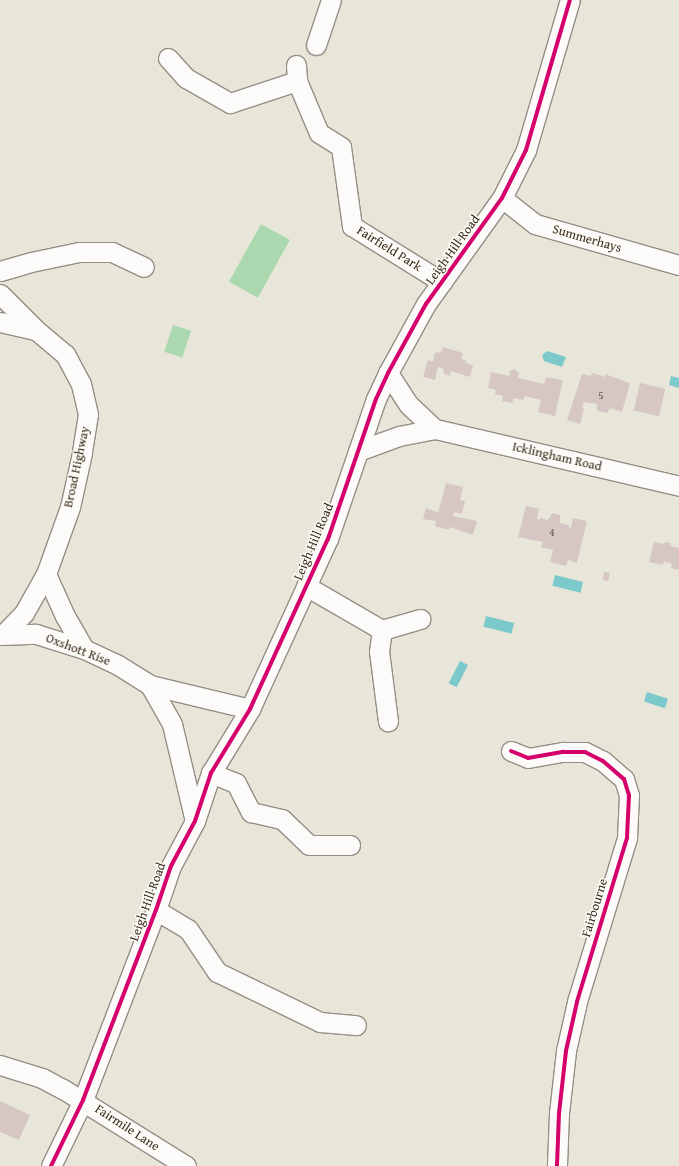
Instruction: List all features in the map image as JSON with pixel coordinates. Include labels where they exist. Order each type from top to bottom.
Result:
[{"type":"street","points":[[316,45],[332,0]]},
{"type":"street","name":"Leigh Hill Road","points":[[51,1166],[83,1100],[156,910],[171,866],[195,821],[211,773],[250,709],[328,539],[376,398],[412,328],[442,282],[502,198],[526,150],[570,0]]},
{"type":"street","name":"Fairfield Park","points":[[168,58],[186,78],[230,103],[297,73],[319,133],[341,148],[352,226],[442,282]]},
{"type":"street","name":"Summerhays","points":[[502,198],[535,224],[679,265]]},
{"type":"street","points":[[0,271],[31,262],[79,252],[112,252],[144,267]]},
{"type":"street","name":"Broad Highway","points":[[0,294],[36,330],[65,354],[81,384],[88,414],[82,454],[70,507],[46,574],[24,613],[2,635]]},
{"type":"street","points":[[0,322],[36,330]]},
{"type":"street","name":"Icklingham Road","points":[[388,373],[409,405],[435,429]]},
{"type":"street","name":"Icklingham Road","points":[[358,450],[399,436],[435,429],[679,486]]},
{"type":"street","points":[[46,574],[65,616],[84,649]]},
{"type":"street","points":[[306,586],[382,630],[420,619]]},
{"type":"street","points":[[382,630],[379,651],[388,721]]},
{"type":"street","name":"Oxshott Rise","points":[[2,635],[36,634],[84,649],[118,665],[150,685],[250,709]]},
{"type":"street","name":"Oxshott Rise","points":[[150,685],[172,724],[195,821]]},
{"type":"street","name":"Fairbourne","points":[[511,751],[528,758],[563,752],[585,752],[603,762],[624,779],[629,795],[628,838],[577,1002],[566,1051],[558,1113],[557,1166]]},
{"type":"street","points":[[211,773],[236,783],[251,812],[282,819],[309,845],[350,845]]},
{"type":"street","points":[[156,910],[188,929],[217,972],[320,1022],[356,1025]]},
{"type":"street","name":"Fairmile Lane","points":[[0,1065],[42,1078],[83,1100],[186,1166]]},
{"type":"green space","points":[[261,224],[290,240],[258,298],[229,282]]},
{"type":"green space","points":[[173,325],[191,331],[182,358],[164,352]]},
{"type":"water","points":[[547,351],[566,357],[562,367],[544,361],[542,355]]},
{"type":"water","points":[[671,376],[679,378],[679,388],[669,385]]},
{"type":"water","points":[[555,575],[583,582],[580,593],[552,586]]},
{"type":"water","points":[[486,616],[514,623],[511,634],[483,627]]},
{"type":"water","points":[[460,661],[468,665],[457,687],[449,683]]},
{"type":"water","points":[[647,692],[668,699],[665,708],[644,702]]},
{"type":"building","points":[[443,347],[463,353],[461,359],[466,360],[466,363],[473,365],[470,377],[451,371],[450,376],[443,373],[444,369],[438,367],[435,380],[423,377],[428,360],[433,362],[436,352],[441,353]]},
{"type":"building","points":[[514,369],[519,373],[518,378],[544,384],[546,377],[563,380],[555,416],[538,412],[541,400],[524,396],[524,400],[514,398],[512,403],[502,401],[503,396],[495,394],[496,390],[488,388],[491,372],[509,376],[510,371]]},
{"type":"building","points":[[592,373],[605,377],[605,374],[630,383],[622,412],[610,408],[607,413],[597,411],[597,404],[584,402],[580,424],[567,420],[582,374],[591,376]]},
{"type":"building","points":[[640,383],[665,389],[659,416],[634,410]]},
{"type":"building","points":[[446,483],[463,487],[460,500],[465,501],[462,514],[454,512],[453,516],[477,521],[473,535],[450,527],[449,530],[435,526],[436,521],[423,519],[426,508],[438,513]]},
{"type":"building","points":[[526,506],[539,509],[537,519],[540,520],[540,518],[548,520],[552,513],[560,515],[560,523],[569,525],[568,527],[571,528],[573,518],[587,521],[577,563],[568,560],[566,566],[550,562],[553,550],[541,547],[543,542],[518,537]]},
{"type":"building","points":[[654,542],[664,544],[665,542],[671,543],[670,546],[679,548],[679,570],[671,568],[672,564],[664,561],[663,565],[649,562]]},
{"type":"building","points":[[604,572],[610,573],[608,581],[603,580]]},
{"type":"building","points":[[0,1101],[30,1115],[19,1140],[0,1132]]},
{"type":"cycle path","points":[[51,1166],[83,1100],[156,910],[171,866],[195,821],[211,773],[250,709],[328,539],[376,399],[388,373],[426,304],[502,198],[526,150],[570,0]]},
{"type":"cycle path","points":[[511,751],[528,758],[563,752],[585,752],[603,761],[624,779],[629,795],[627,838],[577,1002],[566,1051],[559,1113],[557,1166]]}]
